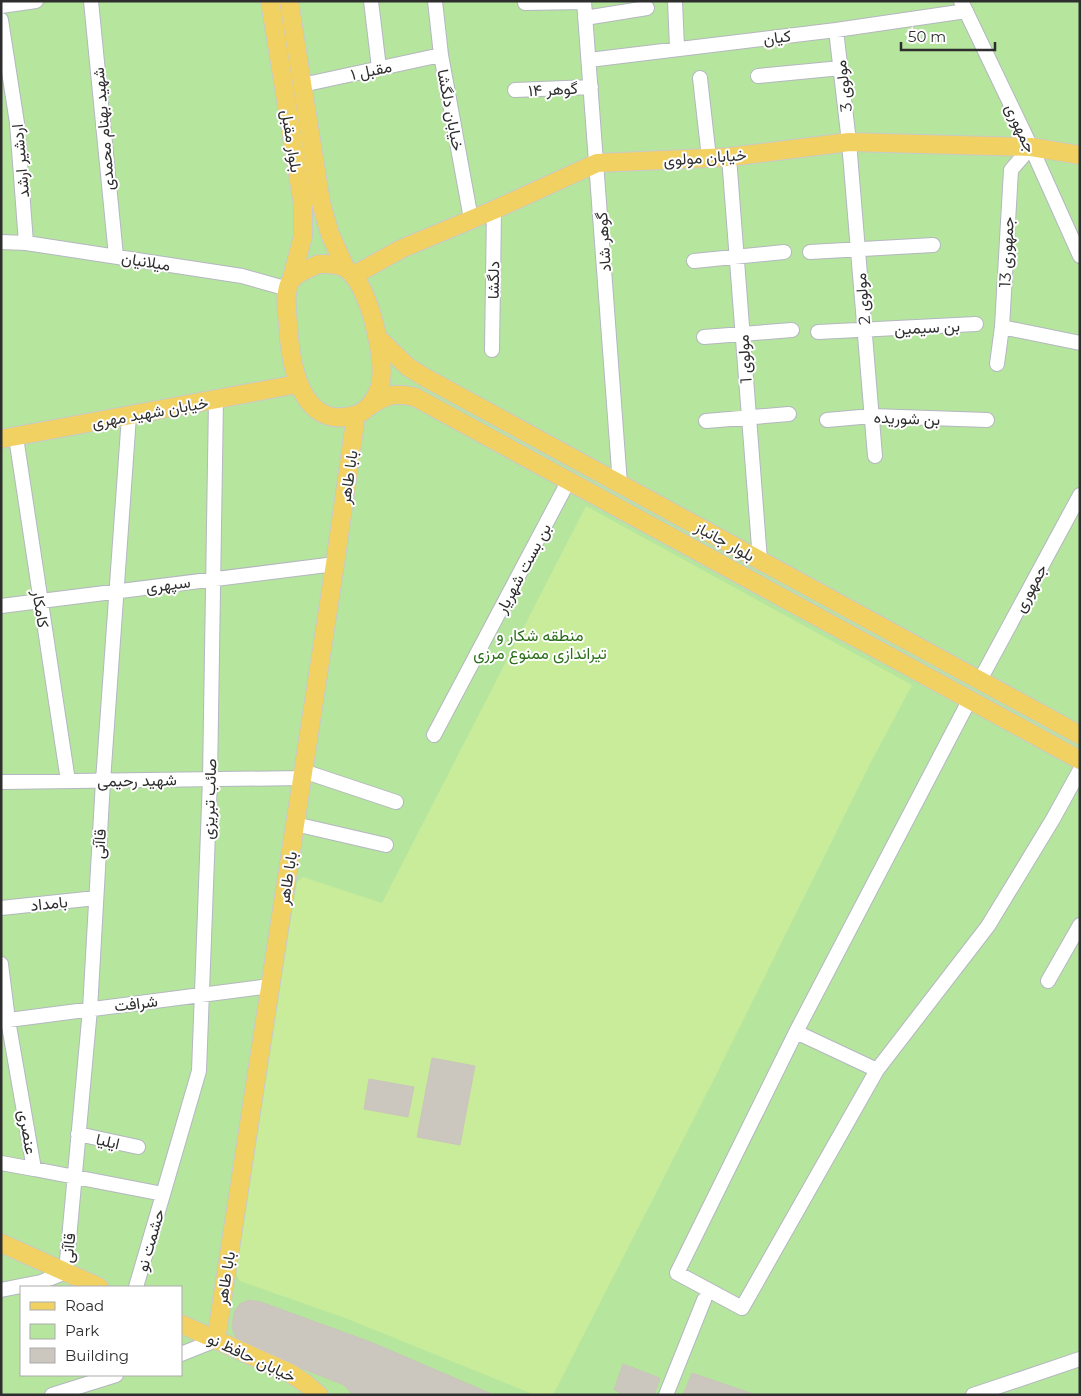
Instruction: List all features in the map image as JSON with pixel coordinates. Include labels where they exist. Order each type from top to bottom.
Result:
[{"type":"main road","name":"بلوار مقبل","points":[[270,1],[302,205],[303,236],[290,285]]},
{"type":"main road","name":"بلوار مقبل","points":[[288,1],[321,203],[330,234],[349,271]]},
{"type":"main road","name":"خیابان مولوی","points":[[349,271],[494,210],[597,163],[729,157],[850,142],[1031,147],[1080,155]]},
{"type":"main road","points":[[319,264],[333,264],[349,271],[363,289],[373,318],[382,381],[376,395],[362,411],[339,417],[324,415],[314,407],[304,396],[298,384],[288,336],[287,308],[290,285],[304,271],[319,264]]},
{"type":"main road","name":"بلوار جانباز","points":[[377,337],[408,367],[1080,735]]},
{"type":"main road","name":"خیابان شهید مهری","points":[[9,438],[298,384]]},
{"type":"main road","name":"بلوار جانباز","points":[[362,411],[383,397],[400,393],[415,396],[1080,760]]},
{"type":"main road","name":"بابا طاهر","points":[[216,1340],[335,564],[362,411]]},
{"type":"main road","points":[[970,699],[980,680]]},
{"type":"main road","points":[[1,1243],[98,1286]]},
{"type":"main road","name":"خیابان حافظ نو","points":[[182,1324],[290,1373],[319,1395]]},
{"type":"street","points":[[1,6],[36,1]]},
{"type":"street","name":"شهید بهنام محمدی","points":[[91,1],[116,256]]},
{"type":"street","points":[[371,1],[379,68]]},
{"type":"street","name":"خیابان دلگشا","points":[[435,1],[441,55],[471,219]]},
{"type":"street","points":[[525,3],[584,1]]},
{"type":"street","name":"گوهر شاد","points":[[584,1],[620,484]]},
{"type":"street","points":[[675,1],[677,48]]},
{"type":"street","name":"کیان","points":[[589,60],[836,30],[963,6]]},
{"type":"street","name":"جمهوری","points":[[963,6],[1031,147],[1080,256]]},
{"type":"street","points":[[585,18],[647,8]]},
{"type":"street","name":"اردشیر ارشد","points":[[1,20],[17,122],[26,243]]},
{"type":"street","name":"مولوی 3","points":[[836,30],[850,142]]},
{"type":"street","name":"مقبل ۱","points":[[302,85],[441,55]]},
{"type":"street","points":[[758,76],[841,68]]},
{"type":"street","points":[[700,78],[709,158]]},
{"type":"street","name":"گوهر ۱۴","points":[[515,90],[591,87]]},
{"type":"street","name":"مولوی 2","points":[[850,142],[875,456]]},
{"type":"street","name":"جمهوری 13","points":[[996,364],[1002,327],[1011,170],[1031,147]]},
{"type":"street","name":"مولوی 1","points":[[729,157],[760,560]]},
{"type":"street","name":"دلگشا","points":[[492,350],[494,210]]},
{"type":"street","name":"میلانیان","points":[[1,242],[26,243],[116,256],[290,285]]},
{"type":"street","points":[[810,252],[933,245]]},
{"type":"street","points":[[694,261],[784,252]]},
{"type":"street","name":"بن سیمین","points":[[818,332],[976,324]]},
{"type":"street","points":[[1002,327],[1080,343]]},
{"type":"street","points":[[704,337],[792,330]]},
{"type":"street","name":"صائب تبریزی","points":[[163,1194],[199,1071],[210,779],[216,400]]},
{"type":"street","points":[[706,421],[789,414]]},
{"type":"street","name":"قاآنی","points":[[66,1272],[90,1009],[103,781],[129,416]]},
{"type":"street","name":"بن شوریده","points":[[827,420],[872,416],[987,420]]},
{"type":"street","name":"کامکار","points":[[9,438],[40,600],[68,781]]},
{"type":"street","name":"بن بست شهریار","points":[[434,735],[569,480]]},
{"type":"street","name":"جمهوری","points":[[980,680],[1080,495]]},
{"type":"street","name":"سپهری","points":[[1,606],[116,590],[335,564]]},
{"type":"street","points":[[970,699],[796,1032],[677,1273],[742,1308],[877,1070],[988,926],[1053,819],[1080,770]]},
{"type":"street","name":"شهید رحیمی","points":[[1,782],[210,779],[303,774],[396,802]]},
{"type":"street","points":[[295,824],[386,845]]},
{"type":"street","name":"بامداد","points":[[1,908],[96,898]]},
{"type":"street","points":[[1048,981],[1080,925]]},
{"type":"street","name":"عنصری","points":[[1,964],[5,1021],[34,1169],[163,1194]]},
{"type":"street","name":"شرافت","points":[[5,1021],[270,986]]},
{"type":"street","points":[[796,1032],[877,1070]]},
{"type":"street","name":"ایلیا","points":[[78,1134],[138,1147]]},
{"type":"street","points":[[1,1163],[34,1169]]},
{"type":"street","name":"حشمت نو","points":[[136,1286],[163,1194]]},
{"type":"street","points":[[21,1286],[41,1282],[66,1272]]},
{"type":"street","points":[[1,1290],[20,1286]]},
{"type":"street","points":[[666,1395],[704,1300]]},
{"type":"street","points":[[182,1354],[216,1340]]},
{"type":"street","points":[[973,1395],[1080,1358]]},
{"type":"street","points":[[52,1395],[113,1376]]},
{"type":"green space","name":"منطقه شکار و تیراندازی ممنوع مرزی","points":[[1,1],[1080,1],[1080,1395],[1,1395]]},
{"type":"green space","points":[[586,506],[912,685],[871,762],[713,1081],[553,1395],[535,1395],[345,1318],[240,1281],[235,1272],[297,882],[303,877],[382,903]]},
{"type":"building","points":[[432,1058],[475,1066],[460,1145],[417,1137]]},
{"type":"building","points":[[369,1079],[414,1087],[408,1117],[364,1109]]},
{"type":"building","points":[[249,1300],[261,1302],[373,1343],[494,1395],[353,1395],[344,1385],[253,1349],[237,1340],[232,1328],[234,1312],[240,1304]]},
{"type":"building","points":[[623,1364],[660,1378],[654,1395],[619,1395],[620,1392],[614,1390]]},
{"type":"building","points":[[692,1373],[756,1395],[683,1395]]}]
